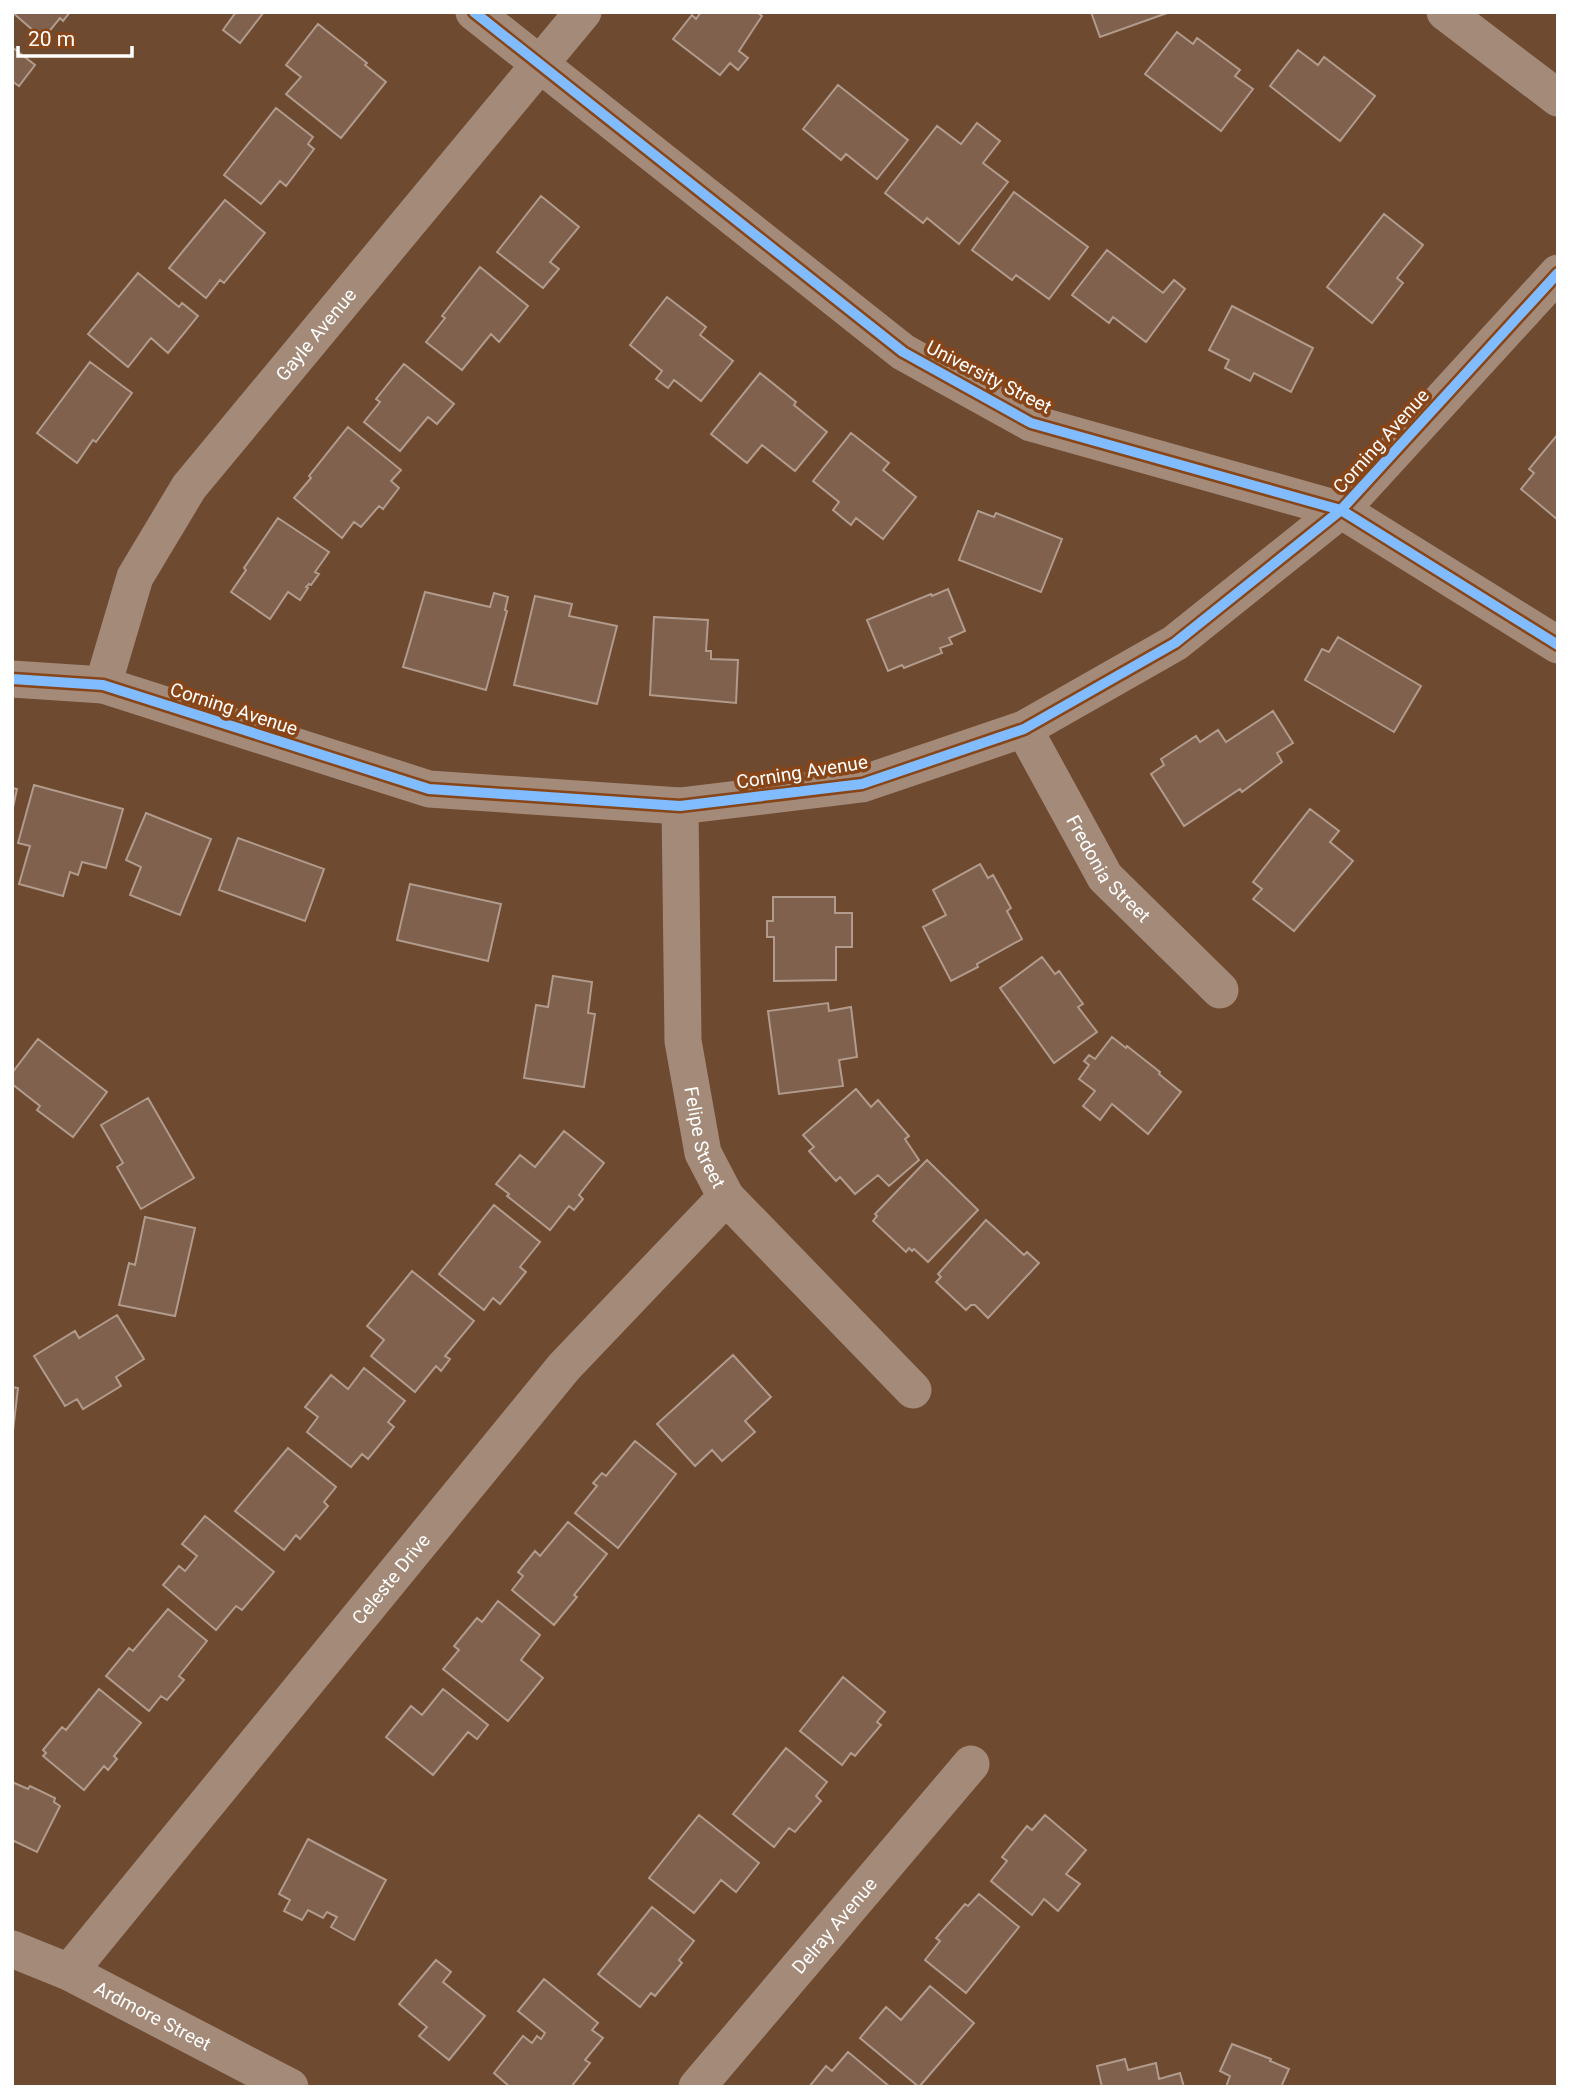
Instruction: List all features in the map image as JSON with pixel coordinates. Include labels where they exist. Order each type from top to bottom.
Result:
[{"type":"street","name":"University Street","points":[[474,12],[903,352],[1031,423],[1341,510],[1558,645]]},
{"type":"street","name":"Gayle Avenue","points":[[103,685],[135,577],[189,487],[583,12]]},
{"type":"street","points":[[1445,12],[1558,98]]},
{"type":"street","name":"Corning Avenue","points":[[12,679],[103,685],[429,789],[680,806],[862,784],[1024,729],[1175,643],[1341,510],[1558,273]]},
{"type":"street","name":"Fredonia Street","points":[[1024,729],[1105,877],[1220,990]]},
{"type":"street","name":"Felipe Street","points":[[680,806],[683,1041],[704,1153],[726,1197],[913,1390]]},
{"type":"street","name":"Celeste Drive","points":[[69,1972],[564,1367],[726,1197]]},
{"type":"street","name":"Delray Avenue","points":[[697,2087],[971,1765]]},
{"type":"street","name":"Ardmore Street","points":[[12,1949],[69,1972],[290,2087]]},
{"type":"building","points":[[12,12],[70,12],[63,21],[60,18],[43,39]]},
{"type":"building","points":[[236,12],[264,12],[240,43],[223,30]]},
{"type":"building","points":[[701,12],[757,12],[762,16],[739,51],[748,58],[738,70],[730,63],[720,75],[673,39],[692,15],[696,19]]},
{"type":"building","points":[[1091,12],[1170,12],[1100,37]]},
{"type":"building","points":[[318,24],[367,63],[365,65],[386,82],[341,138],[286,94],[301,77],[286,65]]},
{"type":"building","points":[[1177,32],[1193,44],[1197,38],[1240,70],[1235,76],[1253,89],[1221,131],[1145,74]]},
{"type":"building","points":[[12,47],[35,65],[19,86],[12,81]]},
{"type":"building","points":[[1298,50],[1318,65],[1324,57],[1375,96],[1340,141],[1270,86]]},
{"type":"building","points":[[838,85],[908,140],[877,179],[846,154],[841,160],[803,129]]},
{"type":"building","points":[[276,108],[313,137],[308,144],[314,149],[286,186],[280,181],[261,204],[224,175]]},
{"type":"building","points":[[977,123],[1000,141],[983,163],[1008,182],[959,244],[927,218],[923,223],[885,193],[937,126],[961,144]]},
{"type":"building","points":[[1014,192],[1088,247],[1049,299],[1016,275],[1012,280],[972,250]]},
{"type":"building","points":[[541,196],[579,227],[550,262],[559,269],[543,288],[497,252]]},
{"type":"building","points":[[225,200],[265,233],[224,283],[220,280],[206,298],[169,268]]},
{"type":"building","points":[[1384,214],[1423,245],[1397,278],[1403,283],[1372,323],[1327,287]]},
{"type":"building","points":[[1107,250],[1163,293],[1174,280],[1185,289],[1146,342],[1113,317],[1109,323],[1072,295]]},
{"type":"building","points":[[480,267],[528,306],[499,342],[491,334],[462,370],[426,342],[445,318],[442,316]]},
{"type":"building","points":[[138,273],[179,307],[182,303],[198,316],[168,353],[151,338],[128,367],[88,334]]},
{"type":"building","points":[[667,297],[706,327],[700,335],[733,361],[701,401],[674,380],[668,388],[656,379],[662,371],[630,345]]},
{"type":"building","points":[[1232,306],[1313,348],[1291,392],[1254,373],[1250,381],[1225,368],[1229,360],[1209,350]]},
{"type":"building","points":[[90,362],[132,393],[77,463],[37,433]]},
{"type":"building","points":[[404,364],[454,404],[437,424],[428,417],[400,451],[364,422],[380,402],[376,399]]},
{"type":"building","points":[[760,373],[827,432],[795,471],[762,445],[747,463],[711,434]]},
{"type":"building","points":[[348,427],[401,470],[391,481],[399,488],[383,509],[379,506],[361,527],[354,522],[342,538],[294,498]]},
{"type":"building","points":[[851,433],[889,463],[883,470],[916,497],[883,539],[856,518],[851,525],[833,510],[839,502],[813,481]]},
{"type":"building","points":[[1558,434],[1558,520],[1521,489],[1534,473],[1529,469]]},
{"type":"building","points":[[978,511],[994,517],[996,513],[1062,539],[1041,592],[959,560]]},
{"type":"building","points":[[278,518],[329,552],[315,572],[319,574],[311,585],[306,587],[308,588],[300,600],[288,592],[270,619],[231,592]]},
{"type":"building","points":[[948,589],[965,631],[949,638],[952,644],[940,648],[942,653],[904,668],[902,665],[888,671],[867,620]]},
{"type":"building","points":[[425,592],[490,607],[494,593],[508,597],[507,611],[486,690],[403,667]]},
{"type":"building","points":[[535,596],[572,604],[569,616],[617,626],[597,704],[514,685]]},
{"type":"building","points":[[654,617],[708,620],[706,651],[711,651],[711,659],[738,660],[736,703],[650,695]]},
{"type":"building","points":[[1338,637],[1421,686],[1394,732],[1305,680],[1322,649],[1329,652]]},
{"type":"building","points":[[1273,711],[1293,743],[1277,753],[1282,762],[1242,792],[1240,789],[1184,826],[1151,774],[1164,765],[1161,759],[1196,736],[1200,742],[1218,730],[1226,742]]},
{"type":"building","points":[[34,785],[123,809],[106,868],[82,862],[78,875],[70,872],[63,896],[19,884],[30,846],[18,843]]},
{"type":"building","points":[[12,788],[17,789],[12,812]]},
{"type":"building","points":[[1310,809],[1339,831],[1330,842],[1353,861],[1294,931],[1253,899],[1262,889],[1253,882]]},
{"type":"building","points":[[146,813],[211,839],[180,915],[130,895],[141,867],[126,860]]},
{"type":"building","points":[[238,838],[324,869],[305,921],[219,890]]},
{"type":"building","points":[[980,864],[988,878],[993,875],[1011,908],[1007,911],[1022,939],[951,981],[923,927],[946,915],[933,890]]},
{"type":"building","points":[[410,884],[501,904],[488,961],[397,940]]},
{"type":"building","points":[[773,897],[835,897],[835,913],[852,913],[852,947],[836,947],[836,980],[774,981],[774,937],[767,937],[767,921],[773,921]]},
{"type":"building","points":[[1042,957],[1055,974],[1059,971],[1083,1004],[1078,1007],[1097,1032],[1054,1063],[1000,988]]},
{"type":"building","points":[[553,976],[592,982],[588,1013],[595,1014],[584,1087],[524,1078],[536,1005],[548,1007]]},
{"type":"building","points":[[828,1003],[829,1011],[851,1007],[857,1057],[839,1060],[843,1086],[779,1094],[768,1011]]},
{"type":"building","points":[[1112,1037],[1160,1072],[1159,1074],[1181,1092],[1148,1134],[1112,1104],[1100,1120],[1083,1106],[1095,1091],[1079,1079],[1089,1065],[1084,1061],[1089,1055],[1095,1059]]},
{"type":"building","points":[[38,1039],[107,1092],[73,1137],[37,1110],[40,1106],[12,1084],[12,1073]]},
{"type":"building","points":[[856,1089],[871,1107],[878,1100],[909,1136],[905,1139],[919,1160],[889,1186],[878,1175],[855,1194],[840,1177],[836,1181],[809,1151],[814,1147],[803,1135]]},
{"type":"building","points":[[148,1098],[194,1178],[141,1209],[117,1167],[123,1163],[101,1125]]},
{"type":"building","points":[[564,1131],[604,1163],[579,1195],[583,1199],[574,1210],[569,1206],[550,1230],[496,1184],[520,1155],[535,1167]]},
{"type":"building","points":[[927,1160],[978,1210],[928,1262],[914,1249],[912,1251],[909,1248],[906,1252],[873,1221],[877,1216],[875,1214]]},
{"type":"building","points":[[494,1205],[540,1242],[520,1267],[526,1272],[500,1304],[493,1298],[484,1310],[439,1274]]},
{"type":"building","points":[[145,1217],[195,1228],[175,1316],[119,1305],[129,1263],[135,1265]]},
{"type":"building","points":[[986,1220],[1024,1255],[1027,1252],[1039,1263],[988,1318],[975,1305],[966,1310],[936,1282],[941,1277],[938,1274]]},
{"type":"building","points":[[412,1271],[474,1321],[445,1356],[450,1359],[441,1371],[436,1366],[415,1392],[371,1356],[384,1340],[367,1326]]},
{"type":"building","points":[[117,1315],[144,1359],[116,1377],[121,1386],[83,1409],[77,1399],[65,1406],[34,1356],[75,1331],[79,1338]]},
{"type":"building","points":[[733,1355],[771,1397],[745,1421],[755,1432],[722,1461],[712,1450],[695,1466],[657,1424]]},
{"type":"building","points":[[364,1368],[405,1401],[388,1422],[394,1427],[368,1459],[362,1454],[351,1467],[307,1432],[318,1417],[305,1407],[331,1375],[348,1389]]},
{"type":"building","points":[[12,1387],[18,1388],[12,1439]]},
{"type":"building","points":[[635,1441],[676,1474],[618,1548],[575,1513],[597,1486],[593,1483],[602,1473],[606,1476]]},
{"type":"building","points":[[288,1448],[336,1487],[324,1502],[328,1506],[300,1539],[296,1535],[284,1550],[235,1511]]},
{"type":"building","points":[[205,1516],[274,1572],[242,1610],[236,1606],[216,1630],[163,1585],[179,1566],[185,1571],[197,1556],[182,1544]]},
{"type":"building","points":[[568,1522],[607,1554],[554,1625],[512,1590],[523,1576],[518,1572],[535,1551],[540,1556]]},
{"type":"building","points":[[498,1601],[540,1635],[521,1660],[543,1678],[508,1721],[443,1669],[459,1650],[454,1646],[477,1618],[482,1622]]},
{"type":"building","points":[[168,1609],[207,1641],[179,1676],[184,1680],[167,1700],[161,1696],[149,1711],[106,1676],[129,1648],[133,1651]]},
{"type":"building","points":[[843,1677],[885,1712],[877,1722],[881,1725],[855,1756],[851,1753],[842,1765],[800,1731]]},
{"type":"building","points":[[99,1689],[141,1723],[114,1756],[117,1759],[108,1770],[104,1766],[84,1790],[43,1756],[46,1753],[43,1750],[62,1727],[66,1730]]},
{"type":"building","points":[[443,1689],[488,1725],[477,1739],[468,1732],[433,1775],[386,1737],[411,1706],[422,1715]]},
{"type":"building","points":[[786,1748],[827,1782],[816,1796],[821,1801],[795,1832],[789,1828],[774,1847],[733,1814]]},
{"type":"building","points":[[12,1782],[28,1789],[30,1786],[55,1798],[54,1802],[60,1806],[37,1852],[12,1840]]},
{"type":"building","points":[[699,1815],[759,1863],[736,1892],[721,1880],[694,1913],[649,1878]]},
{"type":"building","points":[[1045,1815],[1086,1850],[1066,1874],[1080,1884],[1058,1911],[1044,1899],[1032,1915],[991,1881],[1007,1861],[1002,1857],[1027,1826],[1032,1830]]},
{"type":"building","points":[[308,1839],[386,1880],[354,1940],[331,1927],[337,1917],[327,1912],[323,1918],[308,1910],[302,1920],[284,1911],[290,1900],[279,1894]]},
{"type":"building","points":[[979,1894],[1019,1927],[966,1993],[925,1960],[940,1941],[936,1938],[965,1904],[968,1906]]},
{"type":"building","points":[[652,1907],[694,1941],[679,1960],[682,1963],[655,1996],[651,1993],[640,2007],[598,1974]]},
{"type":"building","points":[[436,1960],[451,1972],[443,1982],[485,2016],[449,2060],[419,2036],[427,2027],[399,2004]]},
{"type":"building","points":[[544,1979],[598,2023],[592,2030],[603,2038],[585,2060],[590,2063],[571,2087],[510,2087],[494,2073],[523,2036],[532,2043],[537,2036],[541,2039],[545,2033],[518,2011]]},
{"type":"building","points":[[930,1986],[974,2023],[919,2087],[860,2038],[886,2007],[901,2020]]},
{"type":"building","points":[[1232,2044],[1289,2069],[1281,2087],[1226,2087],[1230,2076],[1220,2071]]},
{"type":"building","points":[[848,2052],[889,2086],[809,2087],[826,2066],[832,2071]]},
{"type":"building","points":[[1125,2059],[1128,2070],[1156,2063],[1159,2079],[1180,2073],[1184,2087],[1102,2087],[1097,2066]]},
{"type":"cycle path","points":[[474,12],[903,352],[1031,423],[1341,510],[1558,645]]},
{"type":"cycle path","points":[[12,679],[103,685],[429,789],[680,806],[862,784],[1024,729],[1175,643],[1341,510],[1558,273]]}]
